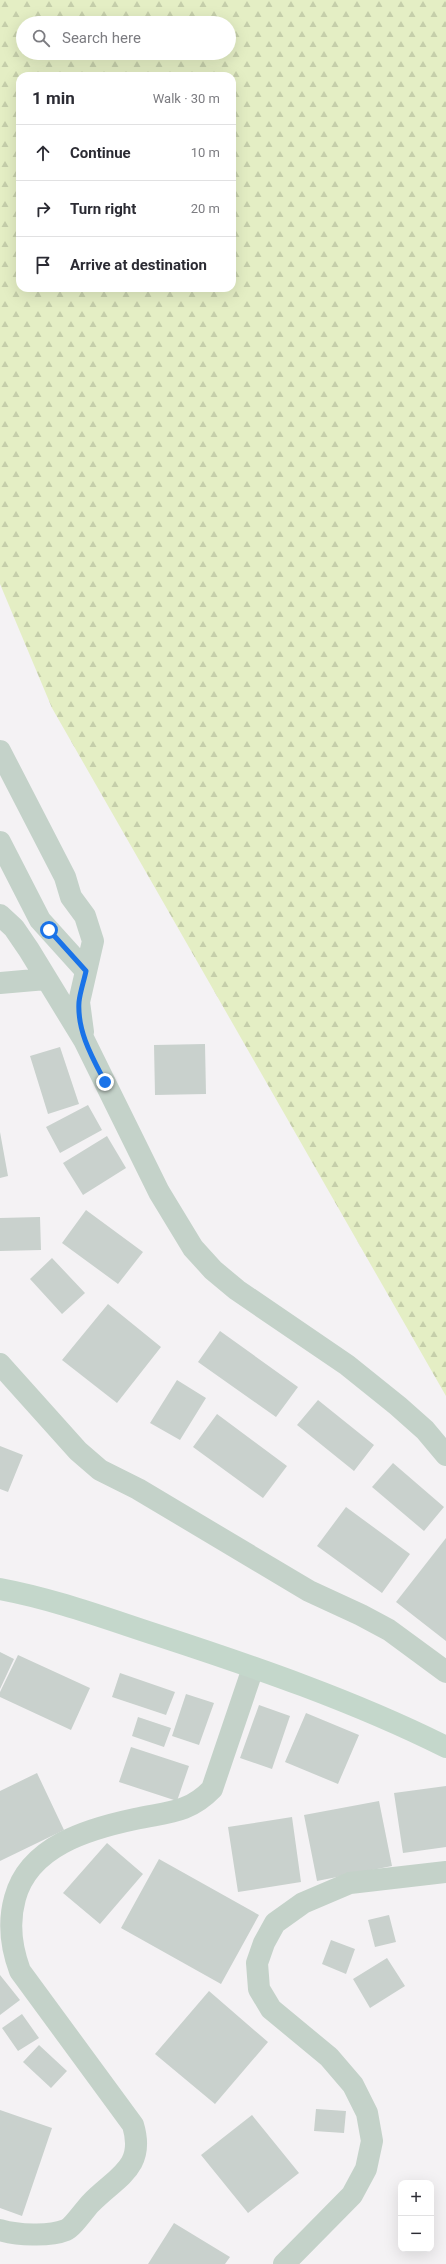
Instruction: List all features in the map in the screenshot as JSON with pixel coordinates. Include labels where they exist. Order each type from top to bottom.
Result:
[{"type":"street","points":[[0,751],[64,877],[71,897],[85,916],[93,941],[79,1002],[84,1040]]},
{"type":"street","points":[[0,842],[40,920],[86,971]]},
{"type":"street","points":[[0,915],[14,928],[84,1040],[159,1192],[193,1248],[213,1270],[237,1290],[341,1361],[398,1406],[425,1430],[446,1455]]},
{"type":"street","points":[[0,983],[46,979]]},
{"type":"street","points":[[0,1364],[78,1451],[100,1470],[138,1489],[309,1591],[361,1615],[389,1630],[446,1672]]},
{"type":"street","points":[[0,1589],[58,1603],[253,1668],[394,1721],[446,1747]]},
{"type":"street","points":[[0,2230],[13,2234],[39,2234],[67,2230],[92,2202],[121,2179],[134,2158],[138,2141],[133,2125],[20,1971],[13,1954],[10,1916],[17,1890],[25,1872],[42,1856],[83,1832],[187,1808],[200,1801],[212,1789],[253,1668]]},
{"type":"street","points":[[284,2264],[352,2195],[366,2169],[372,2141],[367,2113],[353,2086],[329,2057],[272,2009],[259,1989],[257,1963],[264,1943],[274,1923],[298,1907],[350,1883],[446,1872]]},
{"type":"green space","points":[[0,0],[446,0],[446,1396],[52,708],[0,584]]},
{"type":"building","points":[[205,1044],[206,1094],[155,1095],[154,1045]]},
{"type":"building","points":[[60,1047],[79,1104],[48,1114],[30,1056]]},
{"type":"building","points":[[88,1105],[102,1130],[60,1153],[46,1127]]},
{"type":"building","points":[[0,1132],[8,1176],[0,1178]]},
{"type":"building","points":[[107,1136],[126,1168],[83,1195],[63,1163]]},
{"type":"building","points":[[86,1210],[143,1252],[118,1284],[62,1243]]},
{"type":"building","points":[[40,1217],[41,1250],[0,1251],[0,1218]]},
{"type":"building","points":[[52,1258],[85,1293],[62,1314],[30,1279]]},
{"type":"building","points":[[108,1304],[161,1347],[117,1403],[62,1360]]},
{"type":"building","points":[[220,1331],[298,1387],[276,1417],[198,1362]]},
{"type":"building","points":[[177,1380],[206,1398],[180,1440],[150,1423]]},
{"type":"building","points":[[318,1400],[374,1445],[354,1471],[297,1425]]},
{"type":"building","points":[[217,1414],[287,1466],[263,1498],[193,1447]]},
{"type":"building","points":[[0,1446],[23,1455],[8,1492],[0,1489]]},
{"type":"building","points":[[393,1463],[444,1507],[424,1531],[372,1487]]},
{"type":"building","points":[[346,1507],[410,1554],[382,1593],[317,1546]]},
{"type":"building","points":[[446,1538],[446,1641],[396,1602]]},
{"type":"building","points":[[0,1652],[14,1659],[0,1689]]},
{"type":"building","points":[[18,1655],[90,1688],[71,1730],[0,1697],[0,1692]]},
{"type":"building","points":[[120,1673],[175,1692],[166,1715],[112,1697]]},
{"type":"building","points":[[186,1694],[214,1703],[199,1745],[172,1736]]},
{"type":"building","points":[[259,1705],[290,1716],[272,1769],[240,1758]]},
{"type":"building","points":[[306,1713],[359,1735],[338,1784],[285,1762]]},
{"type":"building","points":[[138,1717],[171,1728],[164,1747],[132,1736]]},
{"type":"building","points":[[131,1747],[189,1766],[177,1801],[119,1782]]},
{"type":"building","points":[[37,1773],[64,1830],[0,1861],[0,1791]]},
{"type":"building","points":[[446,1786],[446,1847],[403,1853],[394,1793]]},
{"type":"building","points":[[379,1801],[392,1866],[317,1881],[304,1815]]},
{"type":"building","points":[[292,1817],[301,1882],[238,1892],[228,1827]]},
{"type":"building","points":[[107,1843],[143,1874],[100,1924],[63,1893]]},
{"type":"building","points":[[159,1859],[259,1915],[221,1984],[121,1928]]},
{"type":"building","points":[[389,1915],[396,1942],[375,1947],[368,1920]]},
{"type":"building","points":[[331,1940],[355,1949],[346,1974],[322,1964]]},
{"type":"building","points":[[387,1958],[405,1986],[370,2008],[353,1979]]},
{"type":"building","points":[[0,1975],[20,2000],[0,2015]]},
{"type":"building","points":[[209,1991],[268,2042],[215,2104],[155,2054]]},
{"type":"building","points":[[22,2014],[39,2038],[18,2051],[2,2028]]},
{"type":"building","points":[[39,2045],[67,2071],[51,2088],[23,2062]]},
{"type":"building","points":[[316,2109],[346,2111],[344,2133],[314,2131]]},
{"type":"building","points":[[0,2110],[52,2128],[22,2216],[0,2208]]},
{"type":"building","points":[[252,2115],[299,2173],[248,2213],[201,2155]]},
{"type":"building","points":[[174,2223],[230,2257],[225,2264],[148,2264]]},
{"type":"route","points":[[49,930],[86,971],[79,1002],[82,1030],[84,1040],[105,1082]]}]
